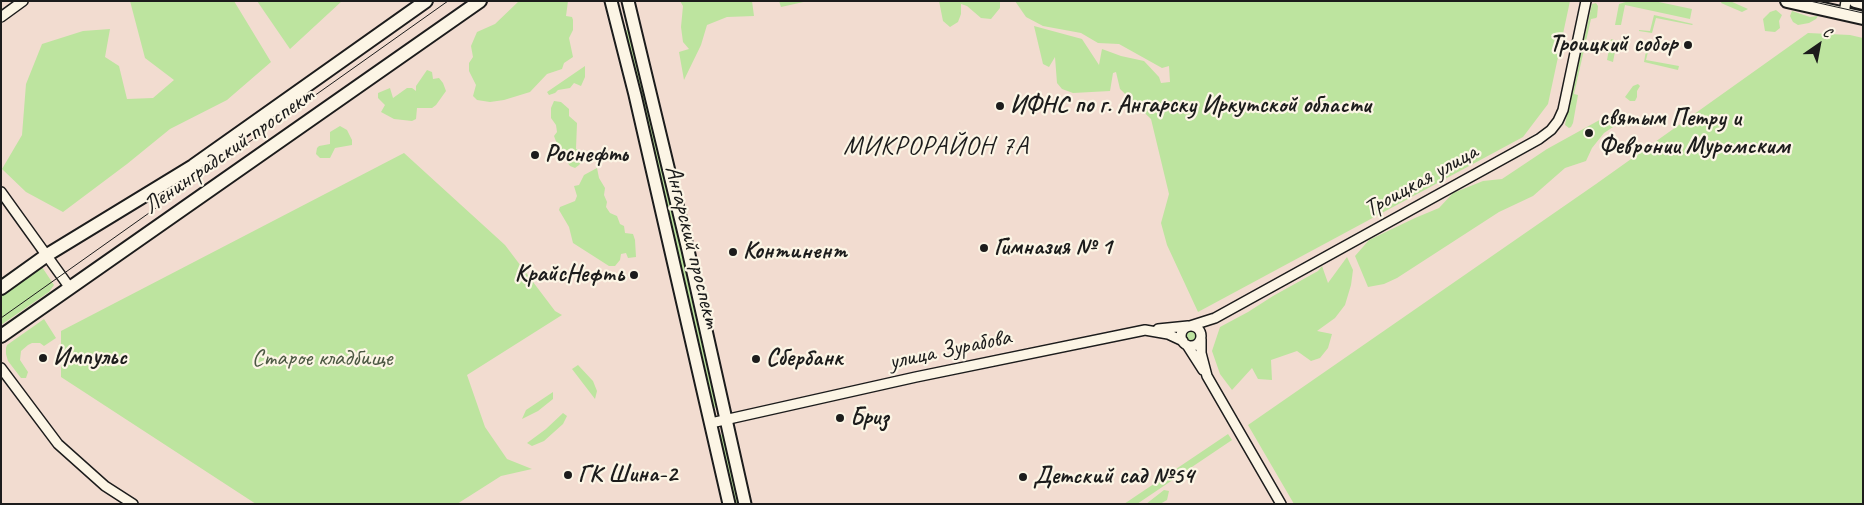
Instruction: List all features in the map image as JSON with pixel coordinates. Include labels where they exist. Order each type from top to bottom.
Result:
[{"type":"main road","name":"Ленинградский проспект","points":[[1,288],[46,255],[193,166],[426,1]]},
{"type":"main road","name":"Ленинградский проспект","points":[[1,336],[480,1]]},
{"type":"main road","points":[[1787,1],[1845,7],[1863,18]]},
{"type":"main road","points":[[1855,1],[1863,3]]},
{"type":"street","points":[[1,17],[23,1]]},
{"type":"street","name":"Ангарский проспект","points":[[628,1],[688,250],[745,504]]},
{"type":"street","name":"Троицкая улица","points":[[1145,330],[1189,326],[1215,318],[1522,148],[1551,130],[1563,110],[1586,1]]},
{"type":"street","name":"Ангарский проспект","points":[[611,3],[635,95],[729,504]]},
{"type":"street","points":[[618,27],[634,24]]},
{"type":"street","points":[[1,192],[70,288]]},
{"type":"street","points":[[1185,343],[1196,345],[1215,318]]},
{"type":"street","points":[[1207,376],[1201,353],[1201,337],[1198,328],[1189,326],[1182,333],[1185,343],[1216,391],[1281,504]]},
{"type":"street","name":"улица Зурабова","points":[[711,423],[916,377],[1145,330],[1166,334],[1185,343]]},
{"type":"street","points":[[1,368],[58,444],[105,486],[133,504]]},
{"type":"green space","points":[[130,1],[234,1],[271,62],[227,100],[170,129],[63,212],[26,192],[2,169],[22,135],[26,84],[42,44],[83,31],[110,29],[105,57],[119,66],[127,99],[153,98],[174,80],[145,58]]},
{"type":"green space","points":[[257,1],[342,1],[290,49]]},
{"type":"green space","points":[[519,1],[568,1],[566,16],[572,17],[573,20],[573,30],[569,38],[573,57],[564,63],[562,69],[547,74],[530,92],[504,100],[490,102],[477,100],[473,96],[476,85],[469,71],[469,63],[473,57],[471,46],[477,32],[495,24]]},
{"type":"green space","points":[[680,1],[752,1],[754,16],[727,17],[707,25],[701,45],[684,80],[679,52],[689,49],[683,42],[681,27],[683,6]]},
{"type":"green space","points":[[779,1],[808,1],[781,7]]},
{"type":"green space","points":[[939,1],[1000,1],[1000,8],[991,19],[981,18],[967,6],[961,4],[961,14],[958,22],[950,27],[943,21]]},
{"type":"green space","points":[[1015,1],[1570,1],[1548,104],[1523,137],[1198,312],[1167,245],[1161,223],[1169,194],[1151,119],[1120,89],[1116,72],[1113,73],[1110,91],[1073,93],[1062,89],[1057,83],[1055,57],[1049,67],[1043,64],[1034,26],[1082,39],[1099,65],[1102,49],[1121,56],[1144,61],[1159,77],[1161,83],[1170,82],[1169,66],[1162,68],[1119,44],[1098,43],[1081,33],[1043,26],[1026,17]]},
{"type":"green space","points":[[1629,1],[1654,1],[1692,9],[1690,19],[1625,5],[1621,25],[1615,25],[1619,4]]},
{"type":"green space","points":[[1722,1],[1730,1],[1748,9],[1742,12],[1721,3]]},
{"type":"green space","points":[[1596,3],[1598,6],[1597,17],[1591,19],[1574,94],[1578,95],[1573,123],[1569,128],[1565,125],[1567,114],[1592,4]]},
{"type":"green space","points":[[1776,10],[1782,15],[1779,21],[1780,28],[1775,32],[1765,31],[1763,19],[1770,12]]},
{"type":"green space","points":[[1792,11],[1810,17],[1818,16],[1809,23],[1798,25],[1793,22],[1790,16]]},
{"type":"green space","points":[[1654,15],[1693,24],[1656,18],[1652,33],[1639,31],[1650,31]]},
{"type":"green space","points":[[631,29],[717,407],[714,408],[624,31]]},
{"type":"green space","points":[[1808,33],[1850,35],[1863,38],[1863,504],[1294,504],[1248,425],[1596,184]]},
{"type":"green space","points":[[1611,39],[1617,41],[1613,62],[1607,60]]},
{"type":"green space","points":[[1636,42],[1650,44],[1646,60],[1679,66],[1678,70],[1644,62],[1647,45]]},
{"type":"green space","points":[[585,66],[585,77],[581,86],[574,83],[570,88],[558,90],[549,95],[547,92]]},
{"type":"green space","points":[[427,70],[432,72],[433,79],[439,78],[446,91],[436,105],[432,108],[417,108],[416,119],[412,121],[394,119],[381,112],[385,105],[378,98],[378,93],[390,88],[393,98],[407,88],[412,88],[416,91],[416,86]]},
{"type":"green space","points":[[1638,84],[1640,86],[1637,91],[1637,97],[1635,101],[1630,101],[1625,97],[1633,86]]},
{"type":"green space","points":[[554,101],[561,102],[569,109],[569,116],[577,123],[576,149],[583,152],[586,157],[575,168],[570,166],[560,152],[554,136],[557,132],[556,125],[551,118],[551,108]]},
{"type":"green space","points":[[1614,112],[1622,121],[1604,133],[1592,148],[1586,161],[1565,168],[1533,196],[1499,212],[1397,278],[1384,284],[1368,287],[1355,256],[1369,240],[1439,208],[1453,193],[1483,181],[1502,179],[1547,149]]},
{"type":"green space","points":[[340,126],[347,130],[352,140],[352,145],[335,148],[330,158],[320,158],[316,154],[317,148],[330,144],[330,132]]},
{"type":"green space","name":"Старое кладбище","points":[[404,153],[505,245],[555,311],[562,315],[467,375],[485,427],[507,459],[532,469],[501,476],[457,504],[256,504],[61,377],[61,331]]},
{"type":"green space","points":[[597,168],[599,178],[605,188],[606,207],[610,213],[617,216],[620,224],[624,226],[625,233],[633,234],[635,240],[636,257],[628,258],[626,253],[621,254],[620,260],[615,266],[609,266],[573,243],[569,227],[559,210],[560,207],[575,201],[577,196],[574,186],[579,185],[584,175]]},
{"type":"green space","points":[[1347,257],[1353,270],[1351,285],[1345,305],[1335,318],[1317,331],[1332,334],[1328,348],[1320,358],[1311,361],[1297,351],[1271,360],[1272,380],[1258,379],[1252,368],[1232,390],[1220,374],[1212,351],[1220,327],[1318,271],[1322,266],[1328,283]]},
{"type":"green space","points":[[42,267],[54,285],[49,292],[1,325],[1,295],[37,268]]},
{"type":"green space","points":[[44,319],[56,338],[44,346],[40,343],[32,343],[21,351],[20,360],[28,372],[26,378],[21,378],[8,361],[6,354],[7,345]]},
{"type":"green space","points":[[1190,330],[1194,330],[1198,336],[1194,342],[1190,342],[1186,338],[1186,334]]},
{"type":"green space","points":[[578,365],[593,381],[597,391],[595,399],[572,369]]},
{"type":"green space","points":[[553,392],[553,399],[538,411],[522,419],[526,410]]},
{"type":"green space","points":[[563,413],[567,416],[563,424],[544,441],[532,446],[527,443],[546,429]]},
{"type":"green space","points":[[724,434],[740,504],[735,504],[720,435]]},
{"type":"green space","points":[[1228,434],[1232,440],[1137,504],[1124,504]]},
{"type":"green space","points":[[1164,490],[1169,491],[1167,500],[1160,504],[1146,504]]},
{"type":"tram line","points":[[1,318],[448,1]]},
{"type":"tram line","points":[[1810,1],[1863,13]]},
{"type":"place","name":"Троицкий собор","points":[[1688,45]]},
{"type":"place","name":"ИФНС по г. Ангарску Иркутской области","points":[[1000,106]]},
{"type":"place","name":"святым Петру и Февронии Муромским","points":[[1589,133]]},
{"type":"place","name":"Роснефть","points":[[535,155]]},
{"type":"place","name":"Гимназия № 1","points":[[984,248]]},
{"type":"place","name":"Континент","points":[[733,252]]},
{"type":"place","name":"КрайсНефть","points":[[634,275]]},
{"type":"place","name":"Импульс","points":[[43,358]]},
{"type":"place","name":"Сбербанк","points":[[756,359]]},
{"type":"place","name":"Бриз","points":[[840,418]]},
{"type":"place","name":"ГК Шина-2","points":[[568,475]]},
{"type":"place","name":"Детский сад №54","points":[[1023,477]]},
{"type":"district","name":"МИКРОРАЙОН 7А","points":[[936,147]]}]
